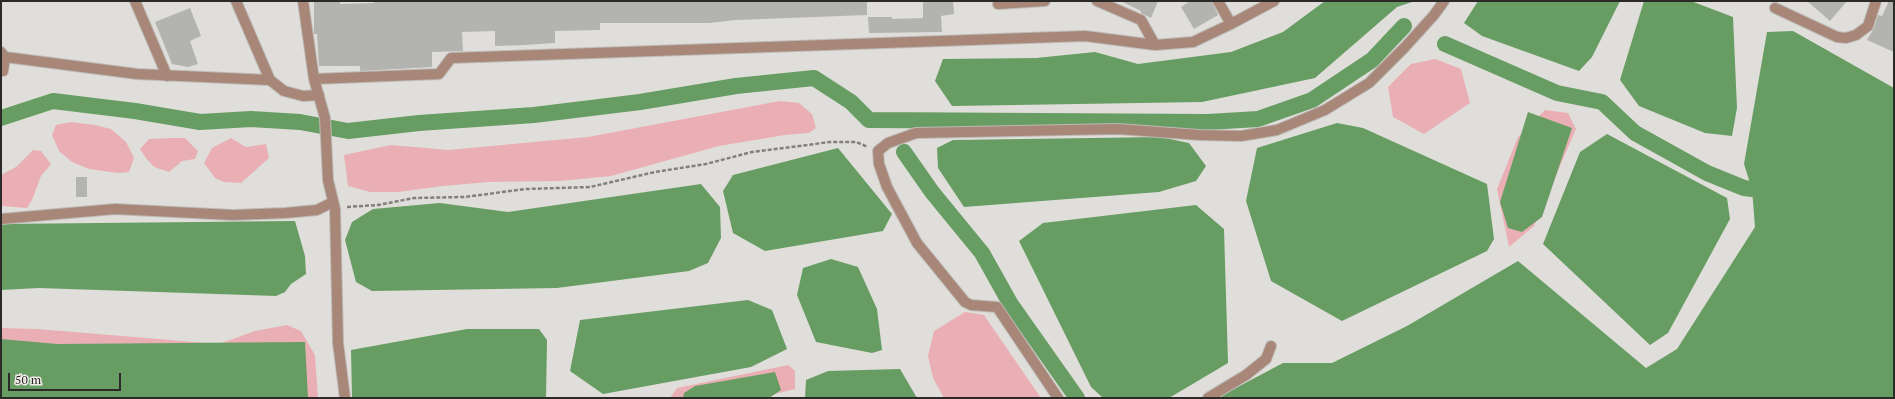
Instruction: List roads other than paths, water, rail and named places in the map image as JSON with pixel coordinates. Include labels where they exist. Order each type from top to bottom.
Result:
[{"type":"street","points":[[136,1],[167,76]]},
{"type":"street","points":[[236,1],[270,80],[284,91],[303,96],[319,95]]},
{"type":"street","points":[[302,1],[314,79],[325,118],[328,180],[334,205],[338,343],[345,398]]},
{"type":"street","points":[[998,4],[1045,1]]},
{"type":"street","points":[[1097,1],[1141,20],[1155,45]]},
{"type":"street","points":[[1218,1],[1230,24]]},
{"type":"street","points":[[314,79],[439,74],[451,58],[1085,36],[1155,45],[1193,42],[1274,1]]},
{"type":"street","points":[[1058,398],[997,307],[971,305],[965,302],[917,243],[887,187],[879,164],[878,151],[888,142],[916,133],[1118,129],[1199,135],[1241,136],[1277,130],[1326,110],[1369,83],[1405,47],[1434,15],[1444,1]]},
{"type":"street","points":[[1775,8],[1837,37],[1846,38],[1856,35],[1868,26],[1876,1]]},
{"type":"street","points":[[1,71],[3,71],[3,55],[137,74],[270,80]]},
{"type":"street","points":[[1,219],[115,209],[186,211],[233,215],[285,213],[318,210],[334,205]]},
{"type":"street","points":[[1208,398],[1246,375],[1266,359],[1271,346]]},
{"type":"waterway","points":[[1,118],[53,101],[135,111],[200,122],[251,119],[300,122],[348,131],[419,123],[534,115],[640,102],[736,86],[814,78],[851,102],[869,120],[1208,122],[1258,119],[1312,100],[1372,60],[1404,26]]},
{"type":"waterway","points":[[1445,44],[1557,93],[1602,102],[1635,133],[1707,173],[1744,188],[1752,189]]},
{"type":"waterway","points":[[904,152],[932,192],[982,253],[1010,303],[1077,398]]}]
